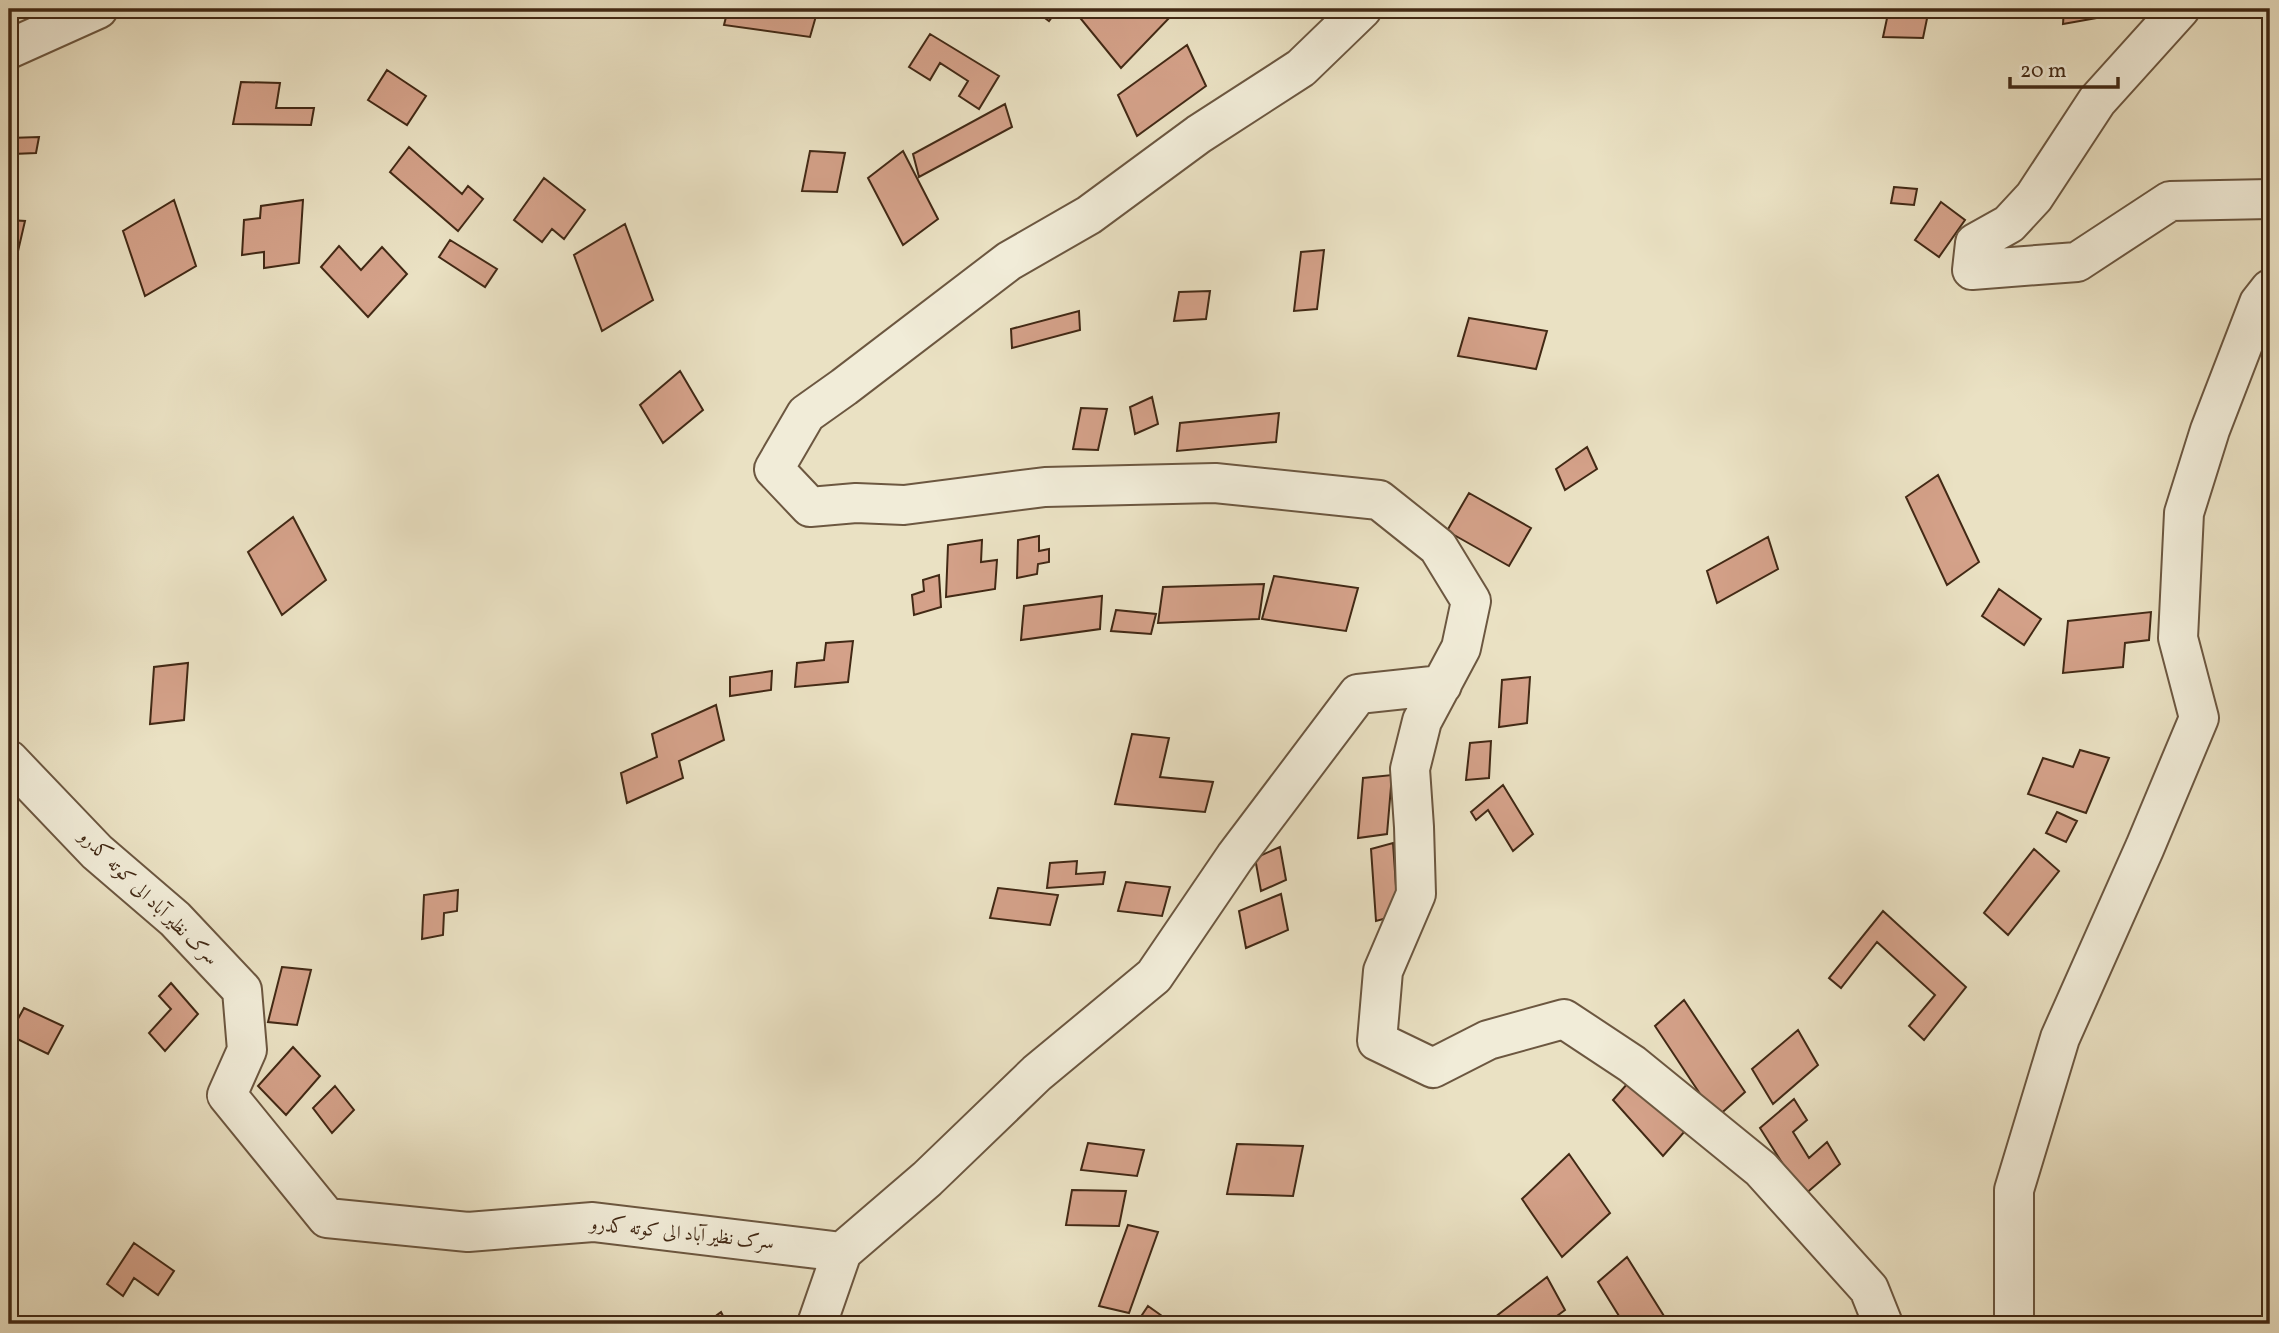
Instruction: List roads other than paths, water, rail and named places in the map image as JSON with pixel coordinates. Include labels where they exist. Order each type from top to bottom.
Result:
[{"type":"street","points":[[9,49],[99,9]]},
{"type":"street","points":[[1362,9],[1301,68],[1199,134],[1089,215],[1009,261],[806,414],[774,469],[810,507],[856,503],[904,505],[1045,487],[1215,483],[1379,500],[1438,547],[1471,601],[1461,648],[1422,721],[1410,769],[1416,894],[1383,971],[1377,1041],[1433,1068],[1488,1040],[1564,1019],[1632,1064],[1761,1169],[1869,1289],[1884,1324]]},
{"type":"street","points":[[2180,9],[2097,100],[2034,197],[2009,224],[1975,243],[1972,270],[2077,262],[2169,201],[2270,199]]},
{"type":"street","points":[[2014,1324],[2014,1190],[2060,1038],[2199,718],[2178,638],[2184,513],[2214,418],[2259,303],[2270,289]]},
{"type":"street","points":[[817,1324],[842,1252],[928,1179],[1037,1073],[1154,976],[1235,857],[1358,694],[1442,685]]},
{"type":"street","name":"سرک نظیر آباد الی کوته کدرو","points":[[9,760],[97,852],[175,919],[242,990],[247,1050],[227,1095],[327,1219],[468,1232],[593,1222],[842,1252]]}]
